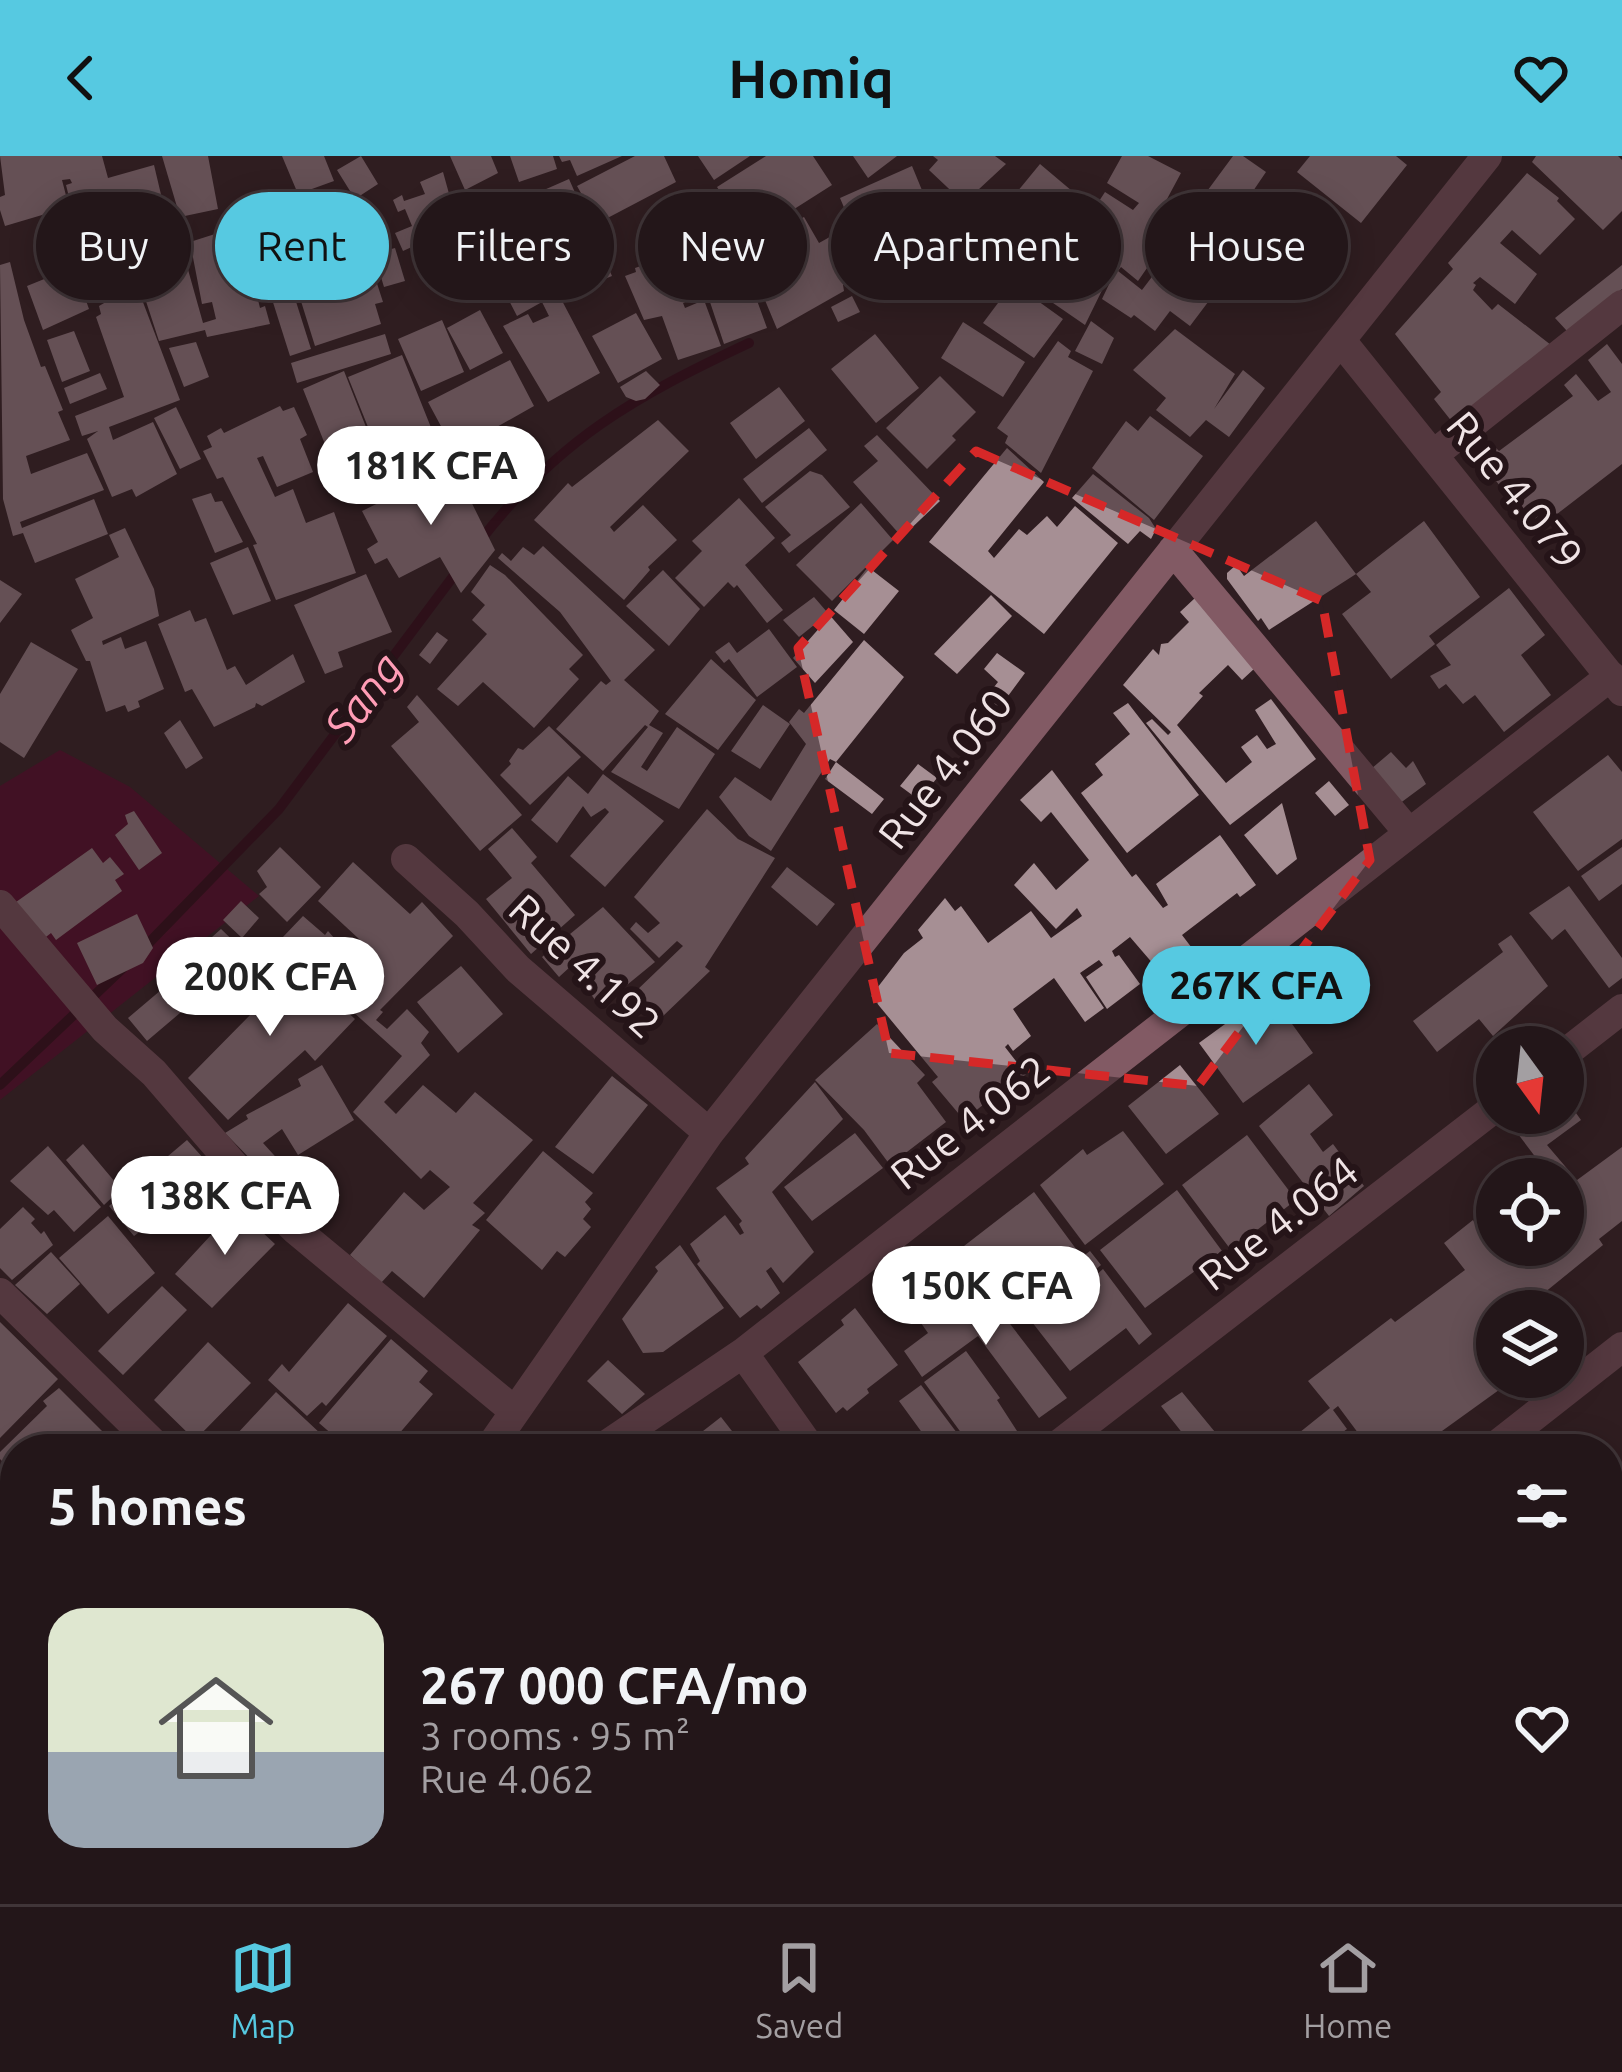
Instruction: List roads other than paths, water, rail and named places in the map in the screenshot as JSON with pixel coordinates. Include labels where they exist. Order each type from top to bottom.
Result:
[{"type":"street","name":"Rue 4.060","points":[[498,1434],[709,1133],[1487,156]]},
{"type":"street","points":[[1433,454],[1622,304]]},
{"type":"street","name":"Rue 4.079","points":[[1342,342],[1617,684]]},
{"type":"street","points":[[1173,550],[1409,833]]},
{"type":"street","name":"Rue 4.062","points":[[624,1434],[743,1354],[1409,833],[1617,684]]},
{"type":"street","name":"Rue 4.192","points":[[406,859],[518,969],[709,1133]]},
{"type":"street","points":[[0,905],[105,1029],[154,1073],[255,1190],[513,1410]]},
{"type":"street","points":[[1584,1039],[1622,1009]]},
{"type":"street","name":"Rue 4.064","points":[[1072,1434],[1476,1122]]},
{"type":"street","points":[[0,1293],[144,1434]]},
{"type":"street","points":[[1511,1434],[1622,1347]]},
{"type":"street","points":[[743,1354],[801,1434]]},
{"type":"waterway","name":"Sang","points":[[480,541],[539,475],[601,424],[670,382],[749,343]]},
{"type":"waterway","name":"Sang","points":[[140,952],[279,809],[458,570]]},
{"type":"waterway","name":"Sang","points":[[0,1085],[122,969]]}]
